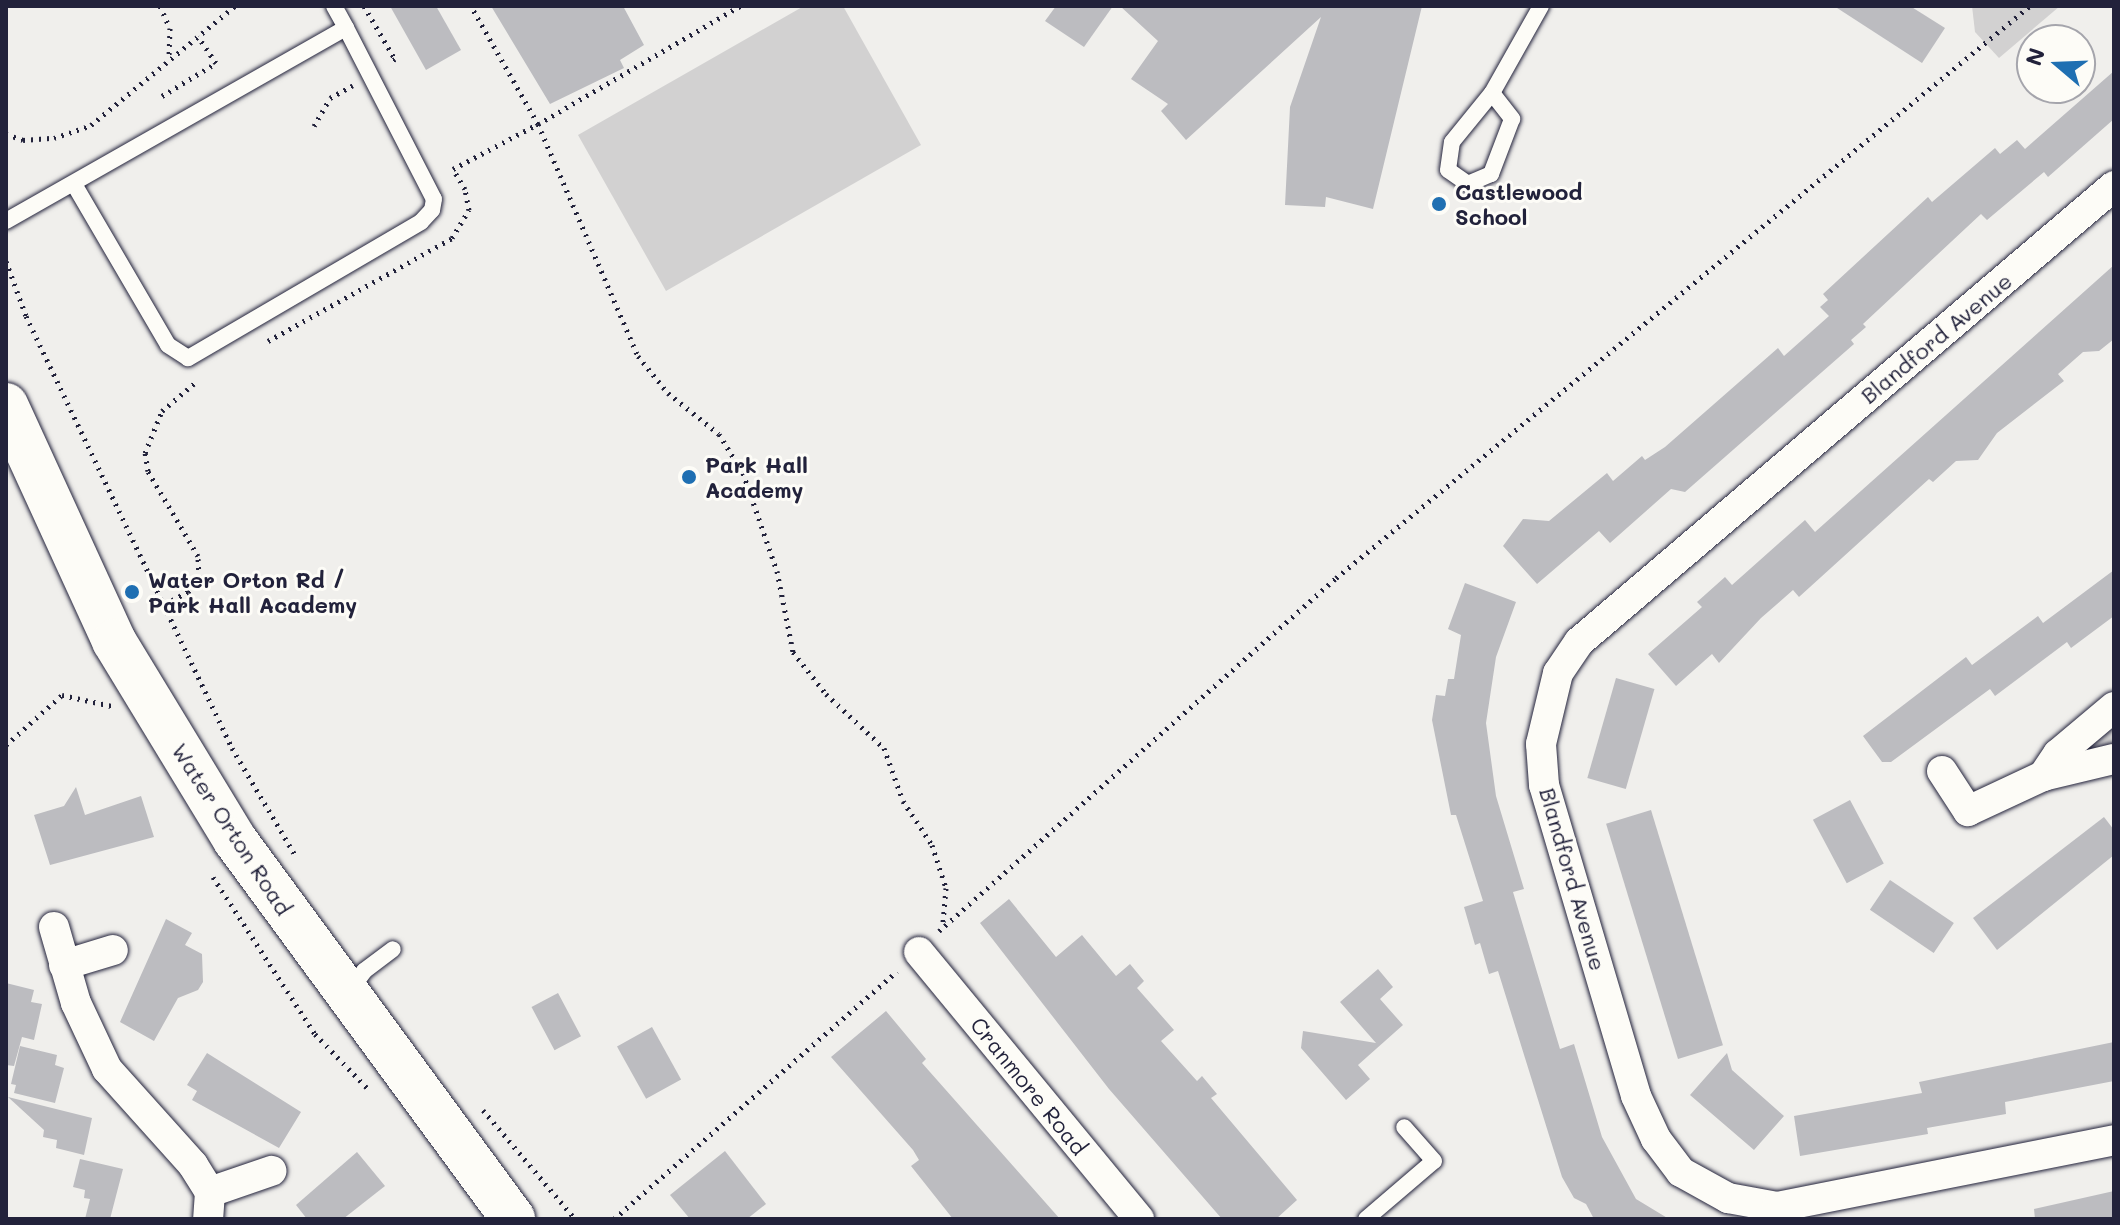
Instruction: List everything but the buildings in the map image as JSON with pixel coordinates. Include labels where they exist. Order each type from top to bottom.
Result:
[{"type":"main road","name":"Water Orton Road","points":[[6,405],[74,560],[158,716],[235,840],[345,996],[513,1219]]},
{"type":"street","name":"Blandford Avenue","points":[[2114,186],[1579,642],[1558,673],[1541,744],[1544,785],[1636,1096],[1656,1139],[1681,1172],[1728,1198],[1777,1207],[2114,1140]]},
{"type":"street","points":[[2043,776],[2058,754],[2114,707]]},
{"type":"street","points":[[1942,771],[1968,811],[2043,776],[2114,759]]},
{"type":"street","points":[[54,927],[64,965],[107,1069],[193,1165],[209,1206],[271,1171]]},
{"type":"street","points":[[64,965],[113,950]]},
{"type":"street","name":"Cranmore Road","points":[[919,952],[1139,1219]]},
{"type":"lane","points":[[75,186],[175,354],[188,358],[206,351],[432,210],[434,199],[334,6]]},
{"type":"lane","points":[[1492,93],[1512,119],[1491,174],[1468,184],[1448,170],[1447,159],[1452,142],[1492,93],[1541,6]]},
{"type":"lane","points":[[6,221],[75,186],[346,28]]},
{"type":"lane","points":[[345,996],[364,971],[393,949]]},
{"type":"lane","points":[[1366,1219],[1434,1161],[1404,1127]]},
{"type":"path","points":[[160,6],[170,28],[169,60]]},
{"type":"path","points":[[6,134],[38,140],[80,130],[108,114],[235,6]]},
{"type":"path","points":[[471,6],[538,124],[638,356],[668,393],[719,434],[743,473],[777,571],[793,652],[826,694],[884,748],[903,801],[932,845],[946,888],[943,927],[1336,578],[2030,6]]},
{"type":"path","points":[[261,345],[452,238],[469,210],[465,189],[453,169],[538,124],[740,6]]},
{"type":"path","points":[[162,96],[216,63],[198,36]]},
{"type":"path","points":[[6,261],[26,316],[232,748],[302,866]]},
{"type":"path","points":[[165,604],[188,592],[199,577],[198,556],[148,471],[145,453],[162,411],[180,391],[207,376]]},
{"type":"path","points":[[6,745],[62,695],[158,716]]},
{"type":"path","points":[[614,1219],[919,952]]},
{"type":"path","points":[[472,1098],[575,1219]]},
{"type":"shaded area","points":[[804,6],[843,6],[921,145],[666,291],[578,135]]},
{"type":"shaded area","points":[[1972,6],[2060,6],[2039,24],[2016,24],[2016,44],[1999,58],[1975,32]]},
{"type":"shaded area","points":[[2114,718],[2114,751],[2082,759],[2084,741]]},
{"type":"place","name":"Castlewood School","points":[[1439,204]]},
{"type":"place","name":"Park Hall Academy","points":[[689,477]]},
{"type":"place","name":"Water Orton Rd / Park Hall Academy","points":[[132,592]]}]
